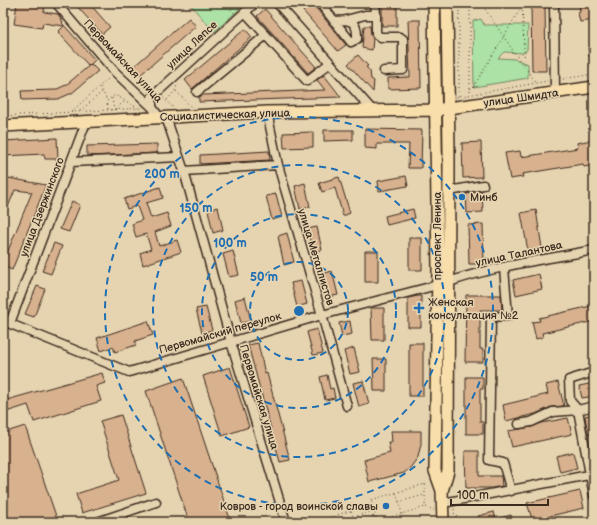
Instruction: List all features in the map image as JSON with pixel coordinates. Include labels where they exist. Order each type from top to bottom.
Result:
[{"type":"main road","name":"проспект Ленина","points":[[434,3],[437,285],[435,471],[442,491]]},
{"type":"main road","name":"проспект Ленина","points":[[444,522],[439,506],[448,471],[449,190],[447,3]]},
{"type":"main road","name":"улица Шмидта","points":[[448,108],[459,102],[594,87]]},
{"type":"main road","name":"Социалистическая улица","points":[[3,126],[267,112],[435,110],[448,108]]},
{"type":"street","name":"Первомайская улица","points":[[56,3],[115,72],[162,117],[184,171],[231,342],[286,522]]},
{"type":"street","name":"улица Лепсе","points":[[152,107],[152,97],[254,3]]},
{"type":"street","points":[[277,3],[373,111]]},
{"type":"street","points":[[320,3],[352,42],[357,38],[356,26],[352,22],[346,20]]},
{"type":"street","points":[[375,3],[376,34],[380,37],[400,37],[403,39],[403,70],[384,71]]},
{"type":"street","points":[[554,3],[555,92]]},
{"type":"street","points":[[245,12],[307,81],[330,63]]},
{"type":"street","points":[[334,21],[346,20],[365,15],[376,15]]},
{"type":"street","points":[[197,92],[266,35]]},
{"type":"street","name":"улица Металлистов","points":[[267,112],[278,165],[347,406]]},
{"type":"street","name":"улица Дзержинского","points":[[6,322],[86,122]]},
{"type":"street","points":[[71,162],[179,157]]},
{"type":"street","points":[[184,171],[278,165]]},
{"type":"street","points":[[449,190],[483,185]]},
{"type":"street","name":"улица Талантова","points":[[449,282],[504,268],[594,250]]},
{"type":"street","points":[[504,268],[508,316],[491,317],[489,460],[503,463],[511,491]]},
{"type":"street","name":"Первомайский переулок","points":[[6,322],[129,372],[322,315],[449,282]]},
{"type":"street","points":[[594,372],[569,380],[570,400],[578,410],[592,474],[594,496]]},
{"type":"street","points":[[519,424],[532,422],[553,412],[578,410],[594,406]]},
{"type":"street","points":[[439,506],[592,474]]},
{"type":"street","points":[[97,522],[156,502]]},
{"type":"path","points":[[226,3],[239,18]]},
{"type":"path","points":[[459,3],[459,102]]},
{"type":"path","points":[[470,3],[470,94]]},
{"type":"path","points":[[459,7],[507,6],[512,3]]},
{"type":"path","points":[[522,3],[525,67]]},
{"type":"path","points":[[483,6],[503,38],[537,83]]},
{"type":"path","points":[[470,89],[474,86],[522,6]]},
{"type":"path","points":[[71,112],[115,72]]},
{"type":"path","points":[[459,102],[470,94],[594,74]]},
{"type":"path","points":[[166,101],[175,91],[179,81]]},
{"type":"path","points":[[99,87],[107,101],[108,110]]},
{"type":"path","points":[[175,91],[191,107]]},
{"type":"path","points":[[79,112],[102,92]]},
{"type":"path","points":[[107,101],[115,95],[139,109]]},
{"type":"path","points":[[112,97],[114,110]]},
{"type":"path","points":[[114,110],[125,101]]},
{"type":"path","points":[[3,116],[139,109],[152,107]]},
{"type":"path","points":[[425,507],[425,484],[371,500],[377,521],[425,507],[439,506]]},
{"type":"path","points":[[396,493],[402,514]]},
{"type":"path","points":[[399,502],[425,494]]},
{"type":"path","points":[[316,522],[372,504]]},
{"type":"path","points":[[351,510],[355,522]]},
{"type":"path","points":[[334,516],[337,522],[374,510]]},
{"type":"path","points":[[359,522],[376,517]]},
{"type":"green space","points":[[189,3],[246,3],[214,32]]},
{"type":"green space","points":[[481,19],[484,25],[528,25],[527,50],[523,53],[504,52],[498,58],[515,59],[528,64],[528,78],[474,87],[473,21]]},
{"type":"building","points":[[17,3],[45,4],[44,12],[58,14],[63,22],[62,23],[95,60],[89,66],[58,32],[64,26],[43,23],[42,28],[14,24]]},
{"type":"building","points":[[74,3],[89,3],[110,27],[102,34]]},
{"type":"building","points":[[296,3],[312,3],[346,45],[338,51]]},
{"type":"building","points":[[382,3],[397,3],[397,26],[382,26]]},
{"type":"building","points":[[579,3],[591,3],[594,20],[580,22],[578,13],[580,12]]},
{"type":"building","points":[[531,5],[545,5],[546,71],[532,71]]},
{"type":"building","points":[[265,9],[316,67],[308,73],[257,16]]},
{"type":"building","points":[[189,18],[196,26],[139,76],[132,68]]},
{"type":"building","points":[[408,20],[420,20],[421,88],[388,89],[388,78],[410,77]]},
{"type":"building","points":[[364,26],[370,26],[373,38],[372,50],[362,48]]},
{"type":"building","points":[[245,29],[252,37],[192,89],[185,80]]},
{"type":"building","points":[[594,47],[594,67],[591,67],[588,48]]},
{"type":"building","points":[[358,55],[368,66],[366,67],[370,71],[371,79],[374,81],[373,92],[348,64]]},
{"type":"building","points":[[91,64],[98,71],[72,93],[58,99],[22,100],[21,91],[55,90],[66,85]]},
{"type":"building","points":[[324,75],[341,97],[199,102],[199,97],[203,95],[325,90],[317,80]]},
{"type":"building","points":[[365,129],[422,130],[421,168],[408,168],[409,144],[377,144],[377,149],[365,148]]},
{"type":"building","points":[[324,130],[353,130],[353,140],[324,141]]},
{"type":"building","points":[[313,132],[313,147],[284,148],[283,133]]},
{"type":"building","points":[[57,138],[58,159],[45,159],[44,154],[3,156],[3,141]]},
{"type":"building","points":[[591,140],[594,165],[584,167],[583,164],[522,174],[523,177],[510,179],[505,153],[520,151],[521,157],[578,148],[577,143]]},
{"type":"building","points":[[481,142],[482,177],[463,178],[462,143]]},
{"type":"building","points":[[157,144],[157,153],[87,156],[87,146]]},
{"type":"building","points":[[269,151],[270,160],[200,164],[200,155]]},
{"type":"building","points":[[406,176],[408,186],[379,191],[378,181]]},
{"type":"building","points":[[3,177],[46,185],[12,270],[3,266],[3,263],[32,192],[15,190],[3,219]]},
{"type":"building","points":[[339,177],[350,213],[343,216],[335,188],[322,192],[319,183]]},
{"type":"building","points":[[305,183],[310,207],[300,209],[295,186]]},
{"type":"building","points":[[160,187],[163,198],[146,203],[151,218],[167,213],[171,226],[155,232],[159,246],[177,240],[181,252],[143,265],[140,253],[151,249],[146,234],[136,237],[132,224],[142,220],[137,206],[127,209],[124,199]]},
{"type":"building","points":[[482,191],[483,212],[467,213],[466,194]]},
{"type":"building","points":[[276,194],[282,217],[272,220],[266,196]]},
{"type":"building","points":[[72,201],[80,205],[69,232],[60,229]]},
{"type":"building","points":[[218,207],[223,230],[213,233],[208,210]]},
{"type":"building","points":[[413,209],[415,218],[387,225],[385,216]]},
{"type":"building","points":[[536,210],[542,248],[528,251],[521,213]]},
{"type":"building","points":[[483,224],[484,264],[469,264],[468,225]]},
{"type":"building","points":[[317,227],[322,250],[313,252],[307,229]]},
{"type":"building","points":[[287,233],[294,262],[284,265],[278,236]]},
{"type":"building","points":[[409,238],[422,238],[422,270],[409,270]]},
{"type":"building","points":[[54,243],[62,246],[51,274],[42,271]]},
{"type":"building","points":[[233,251],[239,275],[229,277],[223,254]]},
{"type":"building","points":[[365,251],[378,251],[378,282],[365,282]]},
{"type":"building","points":[[332,271],[338,295],[328,297],[322,274]]},
{"type":"building","points":[[539,274],[542,289],[516,295],[513,280]]},
{"type":"building","points":[[301,281],[307,304],[297,307],[291,283]]},
{"type":"building","points":[[37,286],[45,289],[34,317],[25,314]]},
{"type":"building","points":[[466,295],[501,295],[502,310],[480,310],[480,349],[483,349],[483,362],[465,362]]},
{"type":"building","points":[[421,296],[421,327],[408,327],[408,298]]},
{"type":"building","points":[[245,297],[251,321],[241,323],[235,300]]},
{"type":"building","points":[[591,306],[594,308],[594,321],[542,333],[543,337],[536,339],[532,322],[540,321],[539,318]]},
{"type":"building","points":[[206,307],[212,330],[202,333],[196,309]]},
{"type":"building","points":[[371,308],[384,308],[384,340],[372,340]]},
{"type":"building","points":[[148,321],[153,335],[135,341],[136,345],[115,352],[113,347],[101,351],[97,338]]},
{"type":"building","points":[[350,321],[352,334],[342,336],[339,323]]},
{"type":"building","points":[[317,329],[323,353],[313,355],[307,332]]},
{"type":"building","points":[[258,343],[265,374],[267,373],[290,460],[280,462],[248,345]]},
{"type":"building","points":[[409,343],[423,343],[423,396],[409,396]]},
{"type":"building","points":[[354,348],[360,372],[350,374],[344,351]]},
{"type":"building","points":[[373,359],[386,359],[386,391],[374,391]]},
{"type":"building","points":[[230,367],[249,427],[222,436],[203,376]]},
{"type":"building","points":[[102,373],[105,383],[96,386],[101,401],[34,422],[28,405],[3,413],[3,401]]},
{"type":"building","points":[[327,375],[330,389],[333,388],[335,398],[325,400],[320,377]]},
{"type":"building","points":[[466,377],[483,377],[483,389],[480,389],[480,422],[483,422],[483,434],[466,434]]},
{"type":"building","points":[[183,378],[231,522],[189,522],[146,391]]},
{"type":"building","points":[[363,381],[369,404],[359,407],[353,383]]},
{"type":"building","points":[[558,382],[564,406],[551,407],[535,414],[506,421],[503,405],[548,394],[546,385]]},
{"type":"building","points":[[594,383],[594,396],[582,398],[579,386]]},
{"type":"building","points":[[594,414],[594,433],[588,435],[585,416]]},
{"type":"building","points":[[121,415],[146,493],[82,513],[76,494],[119,480],[100,421]]},
{"type":"building","points":[[568,418],[572,434],[512,447],[508,431]]},
{"type":"building","points":[[25,426],[56,516],[38,522],[3,522],[3,433]]},
{"type":"building","points":[[391,431],[421,431],[421,444],[418,457],[410,468],[404,473],[369,482],[364,460],[390,453],[388,442],[392,442]]},
{"type":"building","points":[[465,451],[479,451],[479,476],[501,476],[502,486],[492,488],[466,488]]},
{"type":"building","points":[[573,452],[577,468],[560,472],[556,456]]},
{"type":"building","points":[[580,491],[584,508],[550,516],[551,522],[533,522],[527,503]]},
{"type":"building","points":[[494,512],[496,519],[511,515],[513,522],[479,522],[478,516]]},
{"type":"place","name":"Минб","points":[[462,197]]},
{"type":"place","name":"Женская консультация №2","points":[[419,308]]},
{"type":"place","name":"Ковров - город воинской славы","points":[[386,506]]}]
